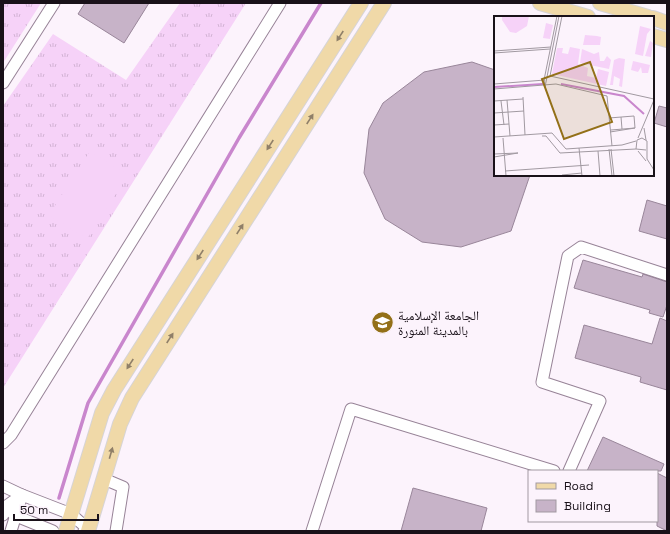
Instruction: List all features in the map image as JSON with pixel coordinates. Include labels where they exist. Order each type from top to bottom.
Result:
[{"type":"main road","points":[[66,531],[102,413],[114,390],[361,3]]},
{"type":"main road","points":[[87,531],[120,424],[132,398],[384,3]]},
{"type":"main road","points":[[540,3],[585,16]]},
{"type":"main road","points":[[600,3],[625,6],[646,16]]},
{"type":"main road","points":[[654,18],[667,23]]},
{"type":"main road","points":[[654,36],[667,40]]},
{"type":"street","points":[[3,83],[54,3]]},
{"type":"street","points":[[3,443],[11,436],[280,3]]},
{"type":"street","points":[[569,470],[600,401],[542,382],[568,256],[581,248],[667,275]]},
{"type":"street","points":[[312,531],[351,409],[551,470]]},
{"type":"street","points":[[104,479],[124,487],[116,531]]},
{"type":"street","points":[[3,486],[71,514],[87,531]]},
{"type":"street","points":[[22,495],[4,509],[16,516],[53,531]]},
{"type":"street","points":[[12,531],[22,495]]},
{"type":"green space","points":[[3,3],[41,3],[3,63]]},
{"type":"green space","points":[[180,3],[246,3],[3,388],[3,106],[53,34],[126,80]]},
{"type":"green space","points":[[90,151],[128,175],[87,239],[49,215]]},
{"type":"building","points":[[85,3],[149,3],[124,43],[78,14]]},
{"type":"building","points":[[472,62],[494,70],[494,176],[530,176],[511,231],[461,247],[422,242],[385,219],[364,173],[369,129],[383,103],[424,72]]},
{"type":"building","points":[[659,106],[667,108],[667,127],[654,123]]},
{"type":"building","points":[[647,200],[667,206],[667,239],[639,231]]},
{"type":"building","points":[[583,260],[642,277],[643,274],[667,282],[667,305],[663,317],[649,313],[650,310],[574,288]]},
{"type":"building","points":[[660,318],[667,321],[667,390],[640,382],[641,377],[575,358],[584,325],[652,344]]},
{"type":"building","points":[[603,437],[664,464],[661,471],[587,470]]},
{"type":"building","points":[[658,474],[667,478],[667,531],[657,526]]},
{"type":"building","points":[[413,488],[487,508],[481,531],[401,531]]},
{"type":"waterway","points":[[59,498],[88,403],[239,138],[321,3]]},
{"type":"place","name":"الجامعة الإسلامية بالمدينة المنورة","points":[[383,322]]}]
